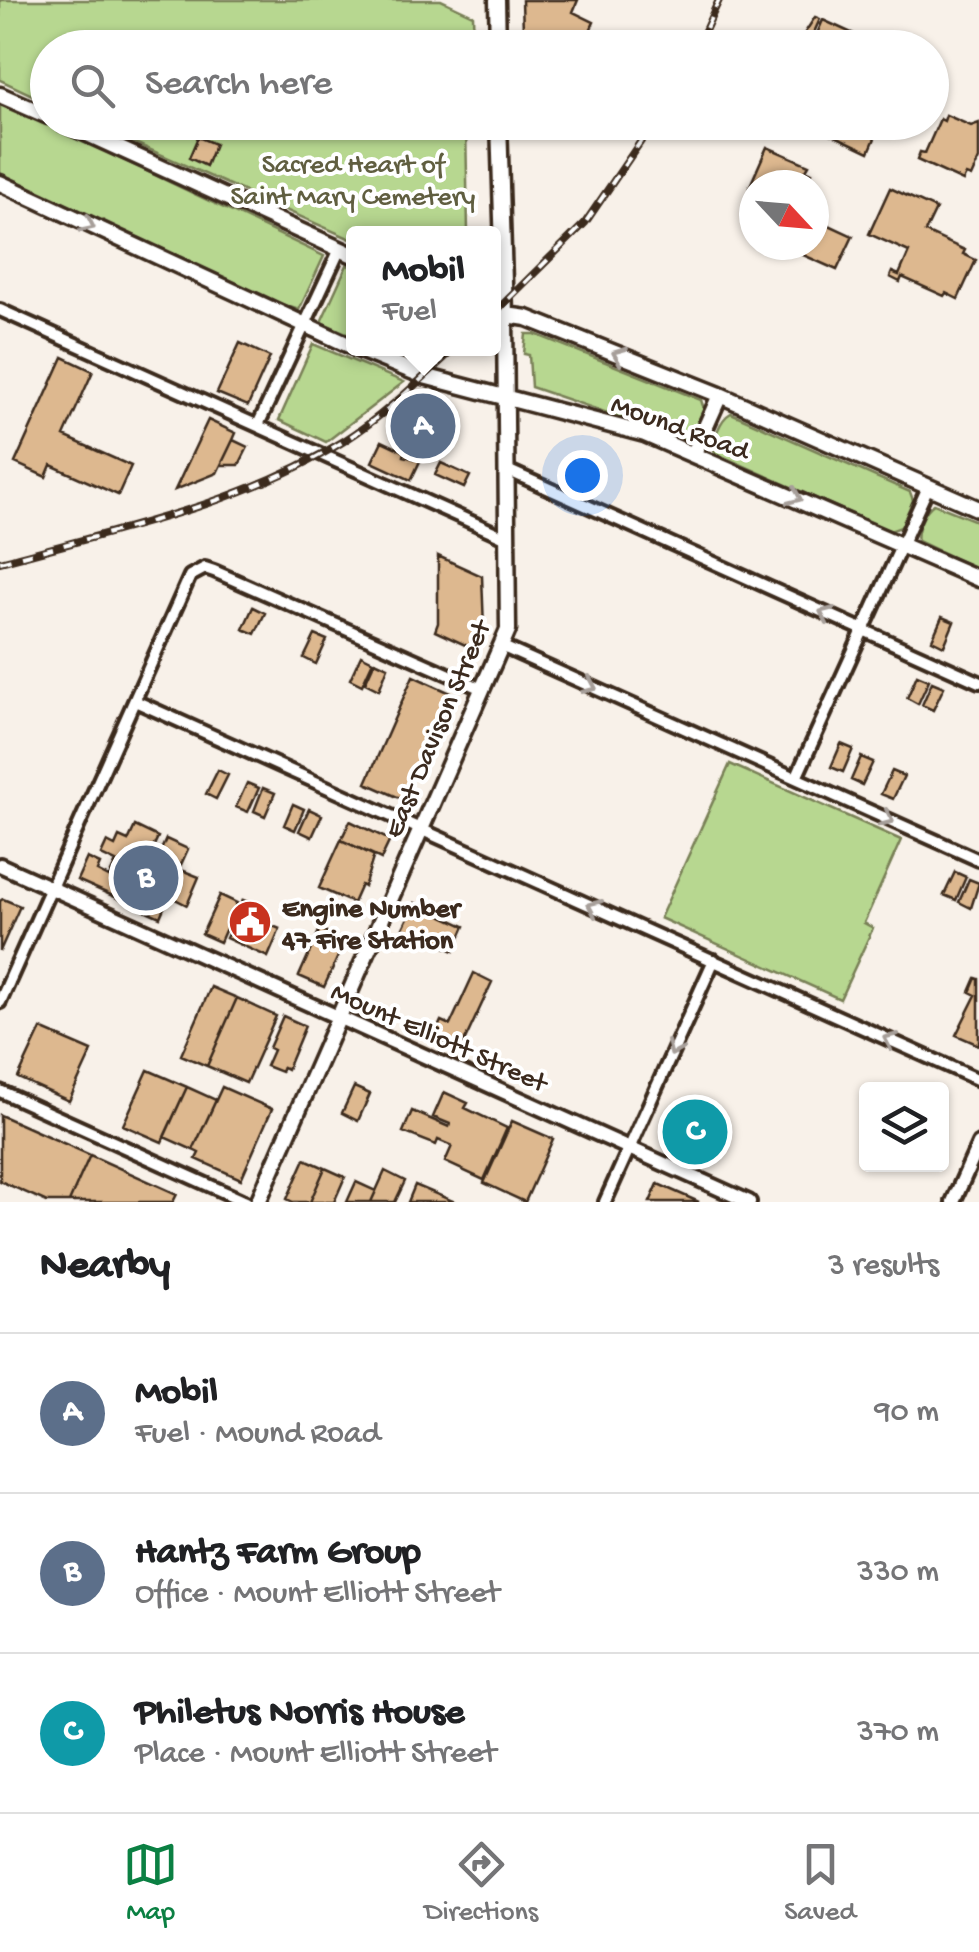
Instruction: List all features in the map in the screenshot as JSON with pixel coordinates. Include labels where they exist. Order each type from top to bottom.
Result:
[{"type":"main road","points":[[497,0],[498,30]]},
{"type":"main road","points":[[0,95],[30,108]]},
{"type":"main road","points":[[100,140],[346,252]]},
{"type":"main road","name":"East Davison Street","points":[[497,226],[499,140]]},
{"type":"main road","name":"Mound Road","points":[[0,183],[346,344]]},
{"type":"main road","name":"Mound Road","points":[[501,314],[527,318],[720,395],[979,510]]},
{"type":"main road","name":"East Davison Street","points":[[258,1202],[508,630],[501,342]]},
{"type":"main road","name":"Mound Road","points":[[374,356],[424,376],[623,426],[979,579]]},
{"type":"main road","points":[[694,454],[720,395]]},
{"type":"street","points":[[258,425],[305,324],[346,252]]},
{"type":"street","points":[[0,310],[506,538]]},
{"type":"street","points":[[505,469],[979,682]]},
{"type":"street","points":[[796,778],[928,487]]},
{"type":"street","points":[[0,1002],[190,576],[206,568],[228,576],[482,689]]},
{"type":"street","points":[[501,646],[979,860]]},
{"type":"street","points":[[135,701],[979,1080]]},
{"type":"street","name":"Mount Elliott Street","points":[[0,866],[749,1202]]},
{"type":"street","points":[[605,1202],[714,960]]},
{"type":"street","points":[[0,1092],[246,1202]]},
{"type":"street","points":[[953,1202],[979,1144]]},
{"type":"green space","points":[[0,0],[441,0],[473,15],[473,30],[30,30],[30,94],[0,80]]},
{"type":"green space","points":[[0,101],[30,115],[30,140],[82,140],[324,256],[299,310],[248,293],[0,173]]},
{"type":"green space","name":"Sacred Heart of Saint Mary Cemetery","points":[[128,140],[466,140],[468,226],[346,226],[346,237]]},
{"type":"green space","points":[[346,267],[346,333],[321,322]]},
{"type":"green space","points":[[526,334],[535,334],[701,400],[704,409],[691,436],[684,439],[531,387],[529,355],[524,354]]},
{"type":"green space","points":[[313,344],[404,382],[326,442],[279,420]]},
{"type":"green space","points":[[731,413],[910,492],[913,500],[901,527],[890,531],[715,453],[717,431]]},
{"type":"green space","points":[[934,504],[979,522],[979,570],[918,541],[921,521]]},
{"type":"green space","points":[[730,764],[901,840],[864,923],[873,928],[840,999],[660,918]]},
{"type":"building","points":[[522,0],[578,0],[573,12],[594,22],[590,30],[523,30]]},
{"type":"building","points":[[815,17],[820,19],[815,30],[807,30]]},
{"type":"building","points":[[823,20],[845,30],[819,30]]},
{"type":"building","points":[[949,116],[971,126],[979,123],[979,159],[971,177],[966,175],[963,181],[917,160],[920,152],[925,153],[931,140],[949,140]]},
{"type":"building","points":[[197,140],[215,144],[206,166],[189,158]]},
{"type":"building","points":[[844,140],[874,140],[869,152]]},
{"type":"building","points":[[767,147],[809,165],[806,170],[757,170]]},
{"type":"building","points":[[890,188],[936,209],[925,232],[965,250],[963,254],[976,260],[958,299],[902,277],[900,282],[890,277],[892,272],[899,275],[909,252],[869,234]]},
{"type":"building","points":[[829,225],[853,236],[837,270],[815,260],[829,260]]},
{"type":"building","points":[[240,343],[270,357],[248,406],[217,393]]},
{"type":"building","points":[[63,357],[93,371],[64,436],[131,466],[118,495],[51,465],[46,477],[15,463]]},
{"type":"building","points":[[406,408],[453,437],[446,448],[423,434],[417,459],[404,456],[411,426],[399,419]]},
{"type":"building","points":[[208,420],[236,433],[233,440],[217,473],[175,490]]},
{"type":"building","points":[[233,440],[248,447],[239,465],[221,465]]},
{"type":"building","points":[[382,441],[421,459],[411,480],[372,462]]},
{"type":"building","points":[[441,463],[470,476],[464,488],[435,475]]},
{"type":"building","points":[[438,556],[482,576],[484,628],[474,649],[435,631]]},
{"type":"building","points":[[253,607],[265,613],[255,634],[243,629]]},
{"type":"building","points":[[942,617],[954,622],[944,646],[932,640]]},
{"type":"building","points":[[315,635],[327,640],[316,664],[304,658]]},
{"type":"building","points":[[361,655],[373,661],[362,685],[350,679]]},
{"type":"building","points":[[375,661],[388,667],[379,690],[365,683]]},
{"type":"building","points":[[917,675],[929,680],[918,704],[907,698]]},
{"type":"building","points":[[413,676],[455,695],[444,720],[438,718],[402,799],[366,783]]},
{"type":"building","points":[[932,682],[944,687],[933,710],[922,705]]},
{"type":"building","points":[[841,744],[853,749],[843,772],[831,767]]},
{"type":"building","points":[[861,757],[873,762],[862,785],[851,780]]},
{"type":"building","points":[[218,770],[228,775],[216,799],[206,794]]},
{"type":"building","points":[[892,771],[904,776],[893,799],[881,794]]},
{"type":"building","points":[[247,783],[259,788],[248,812],[236,807]]},
{"type":"building","points":[[263,788],[275,793],[265,816],[254,811]]},
{"type":"building","points":[[293,804],[304,809],[295,830],[284,825]]},
{"type":"building","points":[[309,809],[322,815],[312,837],[299,831]]},
{"type":"building","points":[[350,821],[390,840],[381,859],[341,840]]},
{"type":"building","points":[[135,826],[158,837],[149,856],[157,859],[166,839],[188,849],[179,869],[199,877],[187,905],[169,896],[160,917],[77,880],[87,858],[100,864],[97,871],[109,877],[116,862],[101,855],[107,842],[115,846],[119,837],[128,841]]},
{"type":"building","points":[[341,840],[374,855],[364,887],[361,885],[353,903],[319,888]]},
{"type":"building","points":[[955,872],[966,877],[956,900],[944,895]]},
{"type":"building","points":[[969,879],[979,883],[971,908],[959,902]]},
{"type":"building","points":[[220,895],[237,903],[220,942],[202,934]]},
{"type":"building","points":[[243,900],[257,906],[253,913],[260,916],[258,920],[280,929],[268,957],[226,938]]},
{"type":"building","points":[[0,901],[20,906],[0,951]]},
{"type":"building","points":[[415,903],[465,926],[454,951],[403,928]]},
{"type":"building","points":[[320,929],[345,941],[324,987],[299,976]]},
{"type":"building","points":[[474,973],[492,982],[460,1051],[433,1039],[441,1021],[450,1025]]},
{"type":"building","points":[[976,978],[979,1045],[956,1035],[976,995],[970,992]]},
{"type":"building","points":[[211,987],[237,998],[207,1066],[181,1055]]},
{"type":"building","points":[[237,998],[276,1016],[246,1083],[207,1066]]},
{"type":"building","points":[[283,1016],[305,1026],[287,1069],[283,1067],[281,1072],[266,1066]]},
{"type":"building","points":[[41,1029],[92,1051],[69,1101],[18,1078]]},
{"type":"building","points":[[148,1070],[187,1087],[162,1142],[123,1125]]},
{"type":"building","points":[[187,1087],[216,1100],[193,1150],[164,1137]]},
{"type":"building","points":[[222,1087],[272,1109],[241,1179],[196,1159],[199,1153],[193,1150]]},
{"type":"building","points":[[354,1087],[370,1094],[358,1121],[342,1113]]},
{"type":"building","points":[[444,1092],[468,1103],[465,1108],[507,1128],[484,1180],[445,1162],[452,1146],[438,1140],[436,1145],[403,1132],[412,1111],[449,1127],[450,1124],[433,1117]]},
{"type":"building","points":[[692,1112],[709,1119],[694,1150],[682,1145]]},
{"type":"building","points":[[0,1115],[90,1155],[69,1202],[47,1202],[0,1181]]},
{"type":"building","points":[[512,1121],[553,1139],[525,1202],[484,1183]]},
{"type":"building","points":[[90,1155],[177,1194],[173,1202],[69,1202]]},
{"type":"building","points":[[305,1159],[325,1168],[310,1202],[293,1202],[287,1199]]},
{"type":"building","points":[[325,1168],[345,1177],[334,1202],[310,1202]]},
{"type":"building","points":[[385,1171],[405,1181],[395,1202],[371,1202]]},
{"type":"building","points":[[356,1182],[376,1191],[371,1202],[347,1202]]},
{"type":"building","points":[[658,1184],[699,1202],[650,1202]]},
{"type":"building","points":[[415,1185],[455,1202],[408,1202]]},
{"type":"railway","points":[[705,30],[719,0]]},
{"type":"railway","points":[[501,306],[585,223],[642,140]]},
{"type":"railway","points":[[0,562],[177,514],[263,482],[344,441],[374,420],[446,356]]},
{"type":"place","name":"Mobil","points":[[423,426]]},
{"type":"place","name":"Hantz Farm Group","points":[[146,878]]},
{"type":"place","name":"Engine Number 47 Fire Station","points":[[250,922]]},
{"type":"place","name":"Philetus Norris House","points":[[695,1132]]}]
